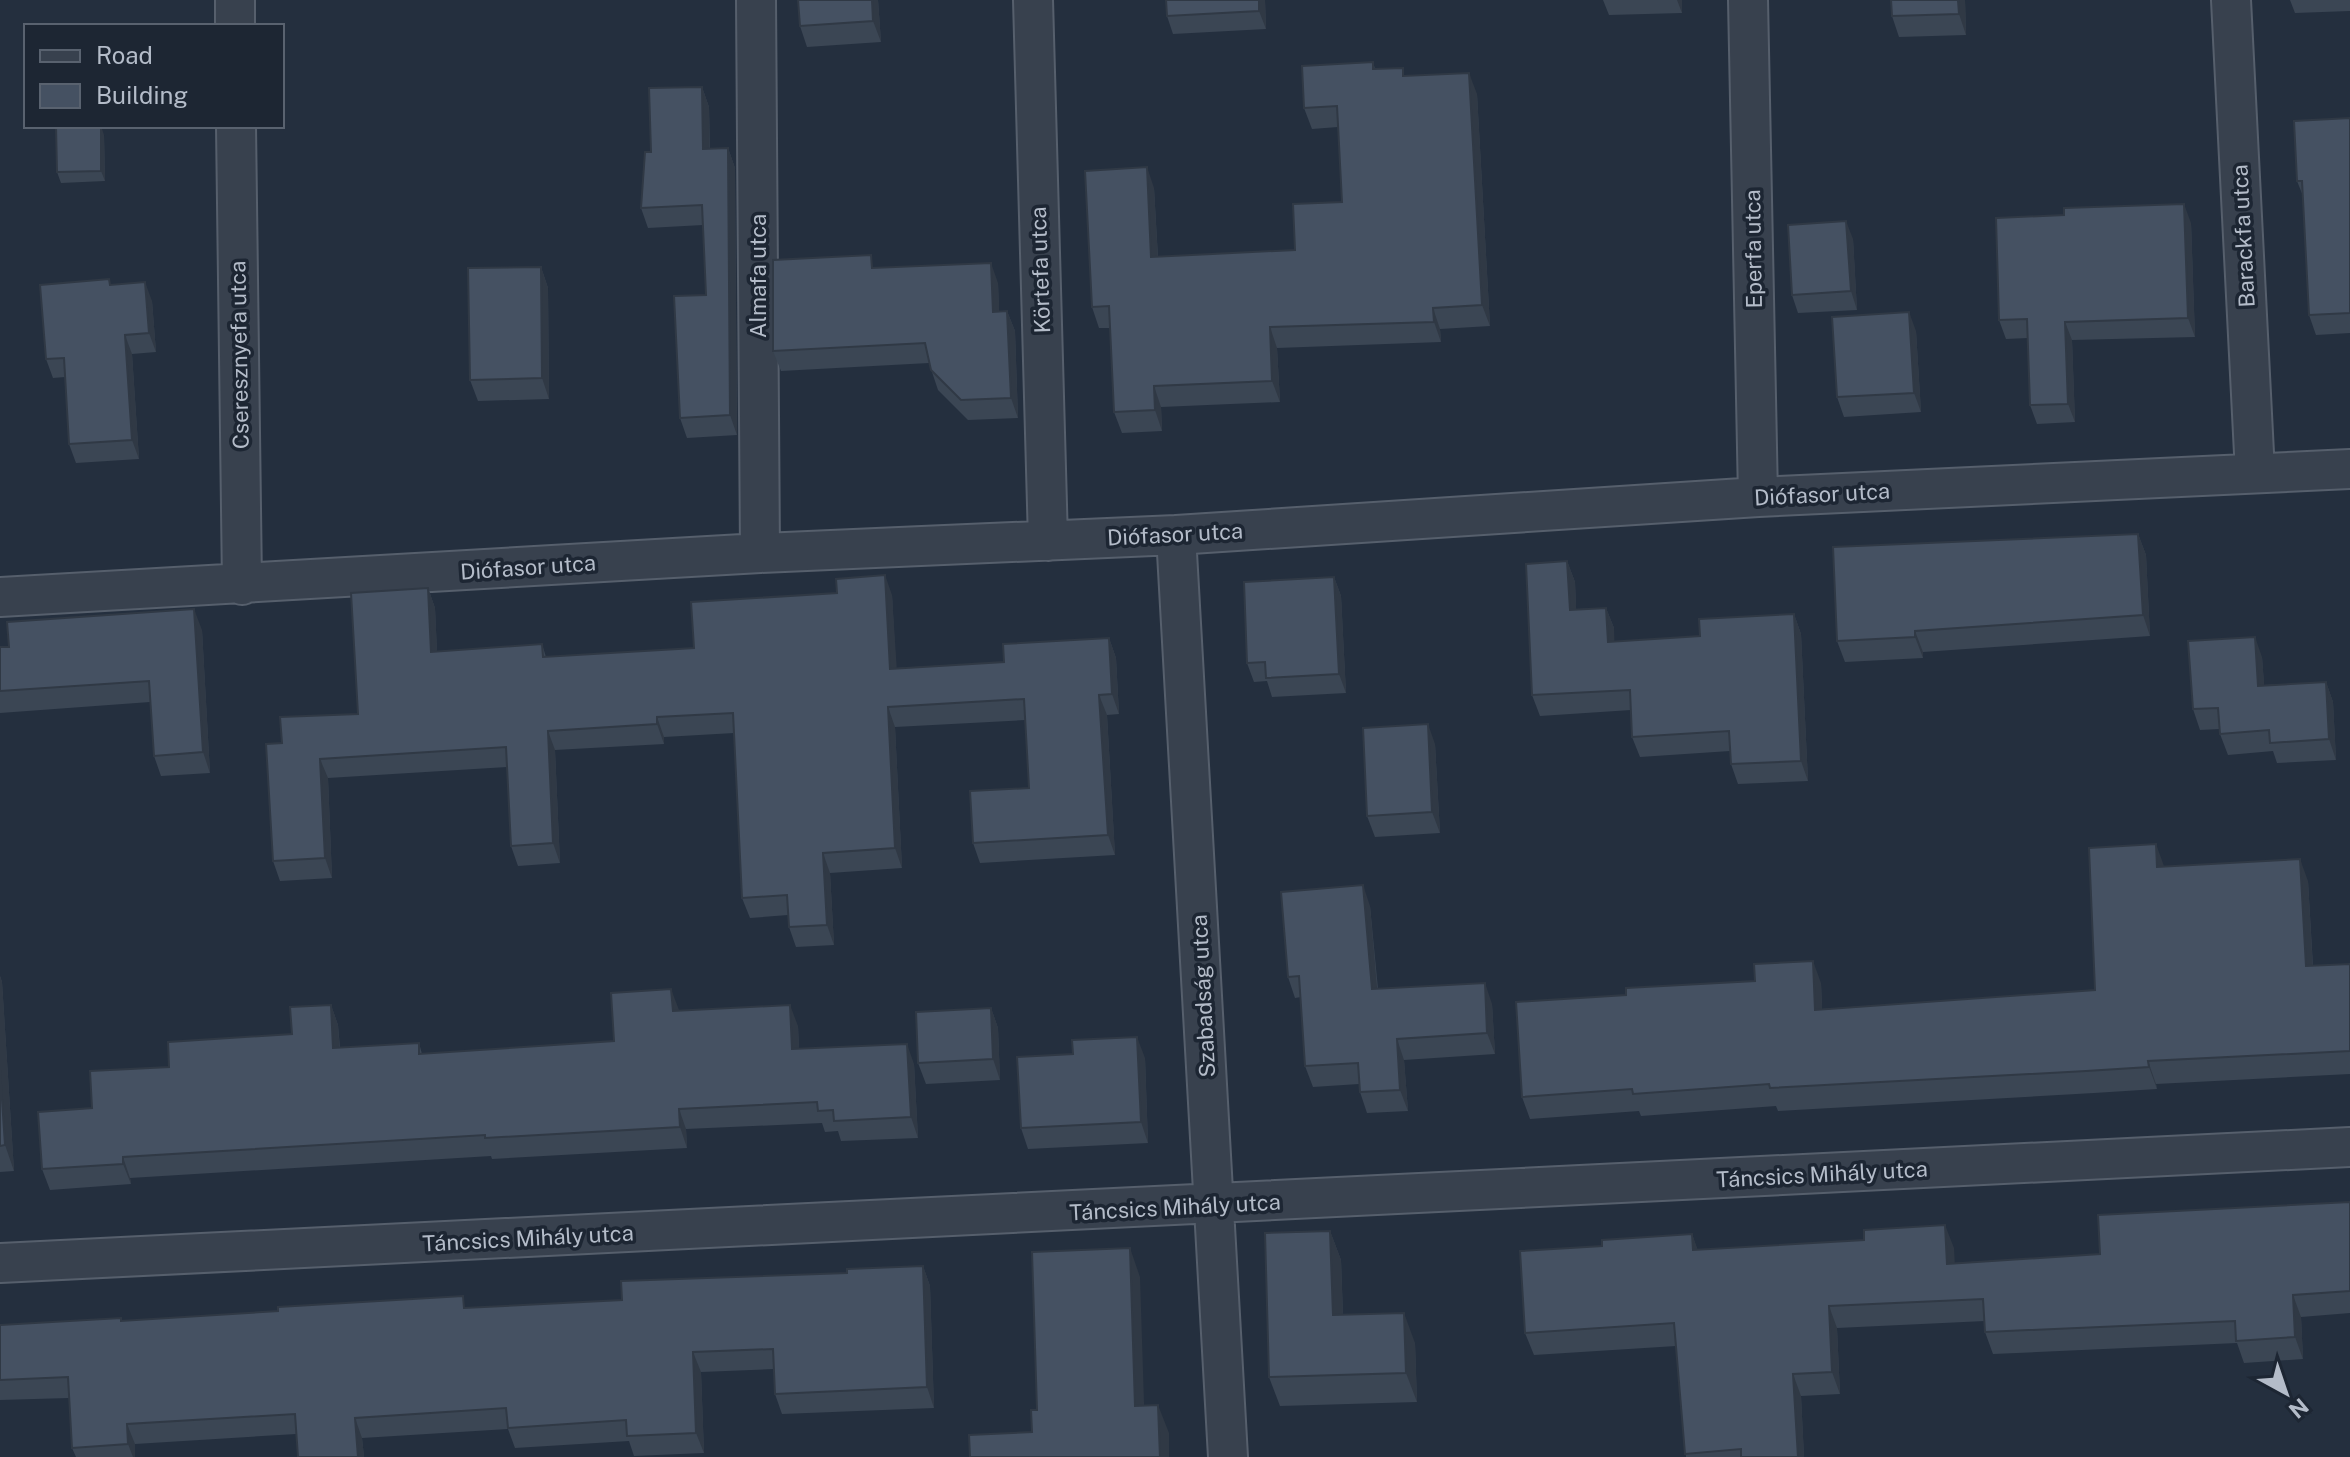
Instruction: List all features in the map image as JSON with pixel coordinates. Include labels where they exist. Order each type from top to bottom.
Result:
[{"type":"street","points":[[235,0],[235,24]]},
{"type":"street","name":"Almafa utca","points":[[756,0],[760,553]]},
{"type":"street","name":"Körtefa utca","points":[[1033,0],[1048,541]]},
{"type":"street","name":"Eperfa utca","points":[[1748,0],[1758,497]]},
{"type":"street","name":"Barackfa utca","points":[[2231,0],[2255,473]]},
{"type":"street","name":"Cseresznyefa utca","points":[[236,128],[242,585]]},
{"type":"street","name":"Diófasor utca","points":[[0,597],[760,553],[1176,535],[1758,497],[2350,469]]},
{"type":"street","name":"Szabadság utca","points":[[1176,535],[1228,1457]]},
{"type":"street","name":"Táncsics Mihály utca","points":[[0,1263],[2350,1147]]},
{"type":"building","points":[[798,0],[872,0],[873,21],[800,26]]},
{"type":"building","points":[[1166,0],[1259,0],[1259,11],[1167,16]]},
{"type":"building","points":[[1891,0],[1958,0],[1959,14],[1892,16]]},
{"type":"building","points":[[1373,62],[1373,69],[1403,68],[1403,76],[1469,73],[1482,305],[1433,308],[1434,322],[1270,327],[1272,381],[1154,386],[1155,410],[1114,412],[1109,306],[1092,307],[1085,171],[1147,167],[1151,257],[1295,250],[1293,204],[1342,202],[1337,106],[1304,108],[1302,66]]},
{"type":"building","points":[[702,87],[703,149],[728,148],[730,415],[680,418],[674,296],[706,295],[702,205],[641,208],[645,152],[651,152],[649,88]]},
{"type":"building","points":[[2350,118],[2350,313],[2309,315],[2302,181],[2297,181],[2294,121]]},
{"type":"building","points":[[56,128],[101,128],[101,171],[57,172]]},
{"type":"building","points":[[2184,204],[2188,318],[2065,322],[2068,404],[2030,405],[2027,319],[1999,320],[1996,218],[2064,215],[2064,208]]},
{"type":"building","points":[[1846,221],[1851,291],[1792,295],[1788,225]]},
{"type":"building","points":[[871,255],[872,268],[991,263],[993,312],[1007,311],[1011,398],[961,400],[931,370],[925,343],[773,351],[773,260]]},
{"type":"building","points":[[541,267],[542,378],[470,380],[468,268]]},
{"type":"building","points":[[109,279],[110,285],[145,282],[149,333],[125,335],[132,440],[69,444],[64,358],[46,359],[40,285]]},
{"type":"building","points":[[1909,312],[1914,393],[1837,397],[1832,317]]},
{"type":"building","points":[[2138,534],[2143,615],[1915,631],[1915,637],[1837,641],[1833,547]]},
{"type":"building","points":[[1567,561],[1570,610],[1606,608],[1608,642],[1700,636],[1699,619],[1794,614],[1801,761],[1731,764],[1729,731],[1632,737],[1630,690],[1532,695],[1526,564]]},
{"type":"building","points":[[885,575],[890,669],[1004,662],[1003,644],[1109,638],[1112,694],[1099,695],[1108,835],[973,843],[970,791],[1029,788],[1024,699],[888,707],[895,848],[823,853],[827,925],[789,927],[787,895],[742,898],[733,713],[657,717],[657,724],[548,731],[553,843],[511,846],[506,747],[320,759],[325,858],[273,861],[266,744],[282,743],[280,717],[358,714],[351,593],[428,588],[431,652],[542,644],[543,657],[694,648],[691,602],[837,593],[836,579]]},
{"type":"building","points":[[1334,577],[1339,674],[1266,678],[1265,662],[1247,663],[1244,582]]},
{"type":"building","points":[[194,609],[203,752],[154,756],[149,681],[0,691],[0,647],[9,647],[7,622]]},
{"type":"building","points":[[2255,637],[2258,686],[2326,682],[2329,739],[2270,743],[2269,730],[2220,734],[2218,708],[2193,709],[2188,641]]},
{"type":"building","points":[[1428,724],[1432,812],[1367,816],[1363,728]]},
{"type":"building","points":[[2156,844],[2157,867],[2300,859],[2306,966],[2350,964],[2350,1051],[2148,1061],[2149,1067],[2086,1071],[1770,1088],[1769,1084],[1633,1094],[1632,1089],[1522,1097],[1516,1002],[1626,995],[1626,988],[1755,981],[1754,964],[1813,961],[1815,1010],[2095,990],[2089,848]]},
{"type":"building","points":[[1363,885],[1372,989],[1485,983],[1487,1033],[1397,1039],[1400,1090],[1360,1092],[1358,1063],[1305,1066],[1299,976],[1288,977],[1281,892]]},
{"type":"building","points":[[671,989],[673,1011],[790,1005],[792,1049],[907,1044],[911,1117],[834,1121],[833,1110],[818,1111],[817,1102],[679,1109],[680,1127],[485,1138],[485,1135],[123,1157],[123,1164],[42,1169],[38,1112],[92,1108],[90,1071],[169,1067],[168,1042],[292,1034],[290,1007],[331,1005],[333,1048],[419,1043],[419,1054],[614,1041],[611,993]]},
{"type":"building","points":[[991,1008],[993,1059],[918,1063],[916,1012]]},
{"type":"building","points":[[1137,1037],[1141,1122],[1021,1128],[1017,1057],[1073,1054],[1072,1040]]},
{"type":"building","points":[[0,1069],[5,1145],[0,1146]]},
{"type":"building","points":[[2350,1202],[2350,1291],[2293,1295],[2295,1337],[2236,1341],[2235,1321],[1985,1332],[1983,1299],[1829,1306],[1832,1372],[1793,1374],[1798,1457],[1741,1457],[1741,1449],[1685,1454],[1674,1323],[1525,1333],[1520,1251],[1602,1246],[1602,1240],[1692,1234],[1693,1250],[1864,1240],[1864,1230],[1945,1225],[1947,1264],[2100,1254],[2098,1215]]},
{"type":"building","points":[[1330,1231],[1333,1315],[1404,1313],[1406,1373],[1269,1377],[1265,1233]]},
{"type":"building","points":[[1130,1248],[1135,1406],[1158,1405],[1160,1457],[970,1457],[969,1435],[1032,1432],[1031,1410],[1037,1410],[1032,1252]]},
{"type":"building","points":[[923,1266],[927,1387],[775,1394],[773,1349],[693,1352],[696,1433],[627,1436],[626,1420],[508,1428],[506,1408],[355,1418],[358,1457],[298,1457],[295,1414],[127,1424],[128,1444],[72,1448],[68,1377],[0,1380],[0,1325],[121,1318],[121,1321],[278,1311],[278,1307],[463,1296],[464,1308],[622,1300],[621,1281],[847,1273],[847,1269]]}]
